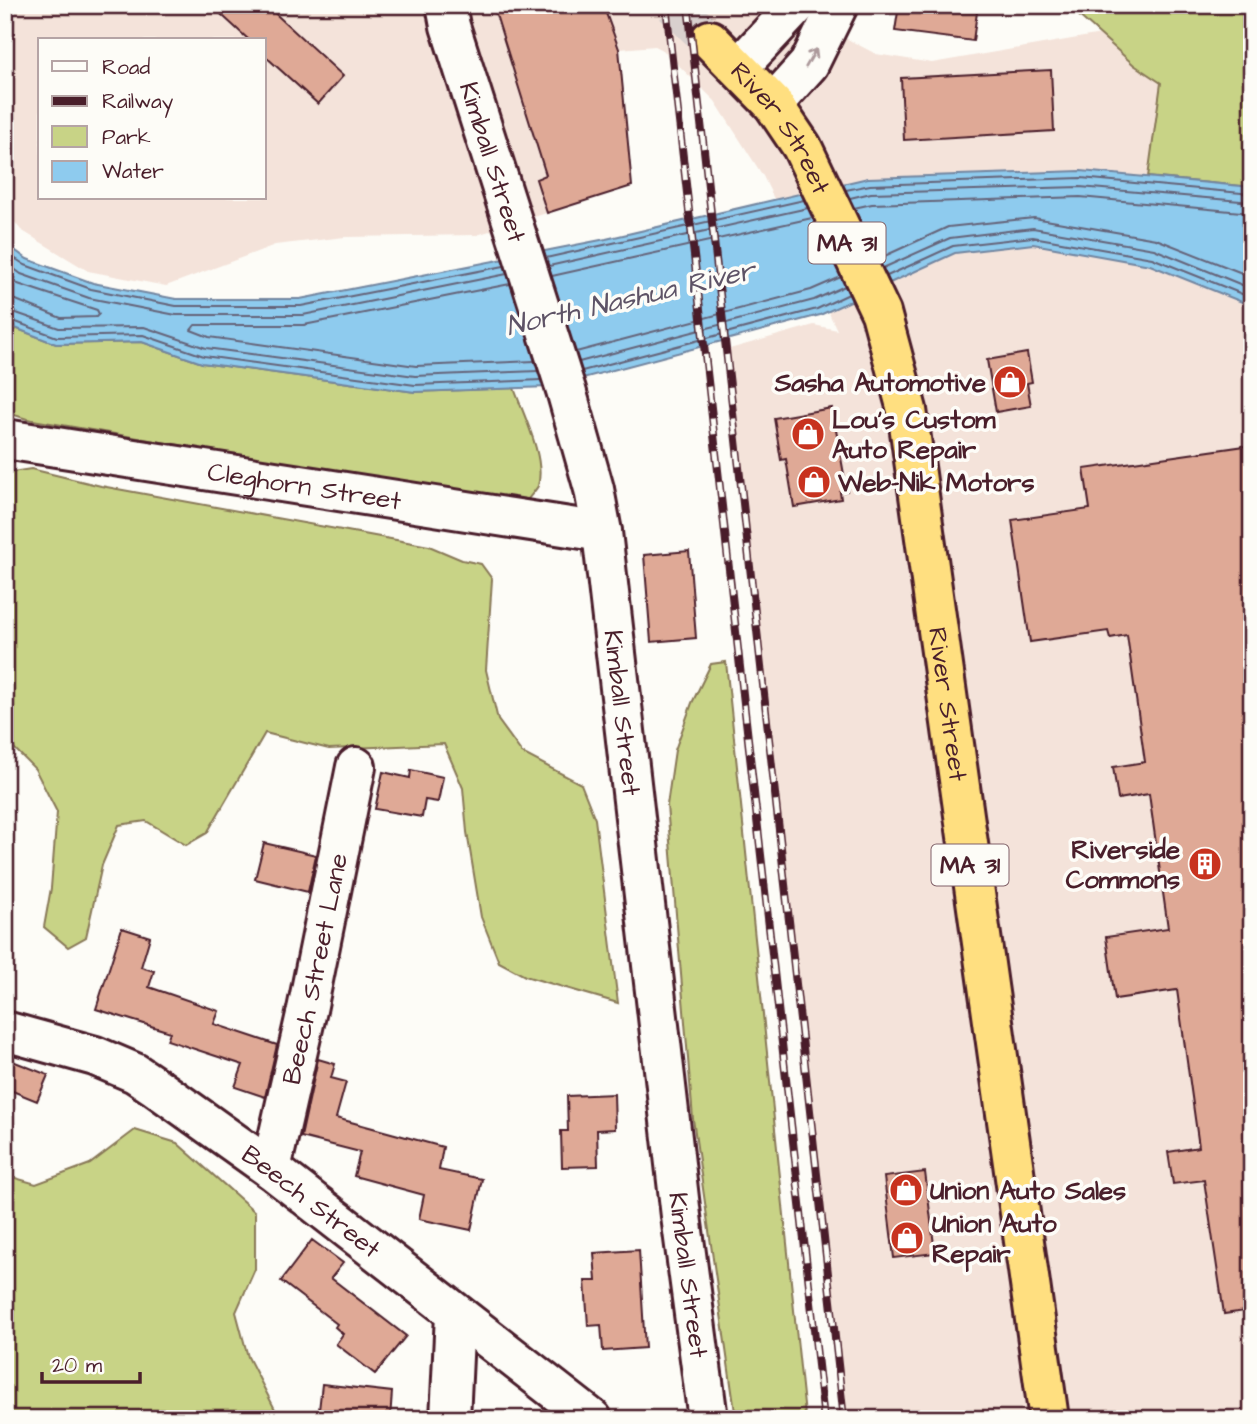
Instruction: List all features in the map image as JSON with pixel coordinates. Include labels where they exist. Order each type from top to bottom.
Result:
[{"type":"highway","name":"River Street","points":[[710,40],[773,104],[802,147],[881,313],[907,410],[1049,1419]]},
{"type":"street","points":[[739,67],[775,32],[797,5]]},
{"type":"street","points":[[773,104],[810,64],[838,5]]},
{"type":"street","name":"Kimball Street","points":[[444,12],[566,390],[594,489],[602,532],[681,1216],[708,1419]]},
{"type":"street","name":"Cleghorn Street","points":[[5,439],[602,532]]},
{"type":"street","name":"Beech Street Lane","points":[[271,1169],[307,1010],[356,767]]},
{"type":"street","name":"Beech Street","points":[[5,1031],[95,1056],[135,1073],[271,1169],[592,1419]]},
{"type":"street","points":[[450,1419],[455,1314]]},
{"type":"shaded area","points":[[5,5],[790,5],[811,20],[876,54],[932,63],[1101,34],[1161,83],[1148,177],[1150,265],[1252,306],[1252,1419],[844,1419],[726,350],[814,325],[837,330],[763,176],[715,101],[663,50],[655,46],[620,49],[632,186],[477,235],[345,237],[275,245],[166,286],[88,271],[21,230],[5,210]]},
{"type":"green space","points":[[1067,5],[1240,5],[1252,8],[1252,187],[1148,177],[1161,83],[1134,65]]},
{"type":"green space","points":[[5,324],[56,344],[142,342],[202,363],[415,392],[514,388],[536,450],[540,475],[538,486],[528,499],[507,501],[27,419],[5,412]]},
{"type":"green space","points":[[31,469],[101,486],[429,546],[462,560],[481,564],[492,579],[486,670],[498,720],[522,753],[581,784],[595,819],[618,1003],[525,976],[499,962],[481,917],[467,832],[463,788],[444,744],[329,749],[265,733],[207,833],[186,845],[146,821],[119,825],[102,865],[86,937],[68,947],[44,927],[51,888],[57,812],[35,769],[5,739],[5,473]]},
{"type":"green space","points":[[726,662],[806,1419],[736,1419],[693,1119],[667,805],[675,750],[692,703],[711,664]]},
{"type":"green space","points":[[135,1130],[177,1143],[255,1212],[255,1269],[236,1312],[248,1357],[280,1419],[5,1419],[5,1175],[36,1184],[90,1164]]},
{"type":"water","name":"North Nashua River","points":[[1081,171],[1252,187],[1252,306],[1150,265],[1033,244],[955,253],[820,315],[549,387],[415,392],[202,363],[142,342],[56,344],[5,324],[5,243],[27,259],[93,283],[176,299],[300,299],[606,239],[868,178]]},
{"type":"building","points":[[211,5],[266,5],[343,76],[318,104],[266,57],[266,38],[247,38]]},
{"type":"building","points":[[493,5],[603,5],[619,49],[632,186],[547,213],[536,179],[546,175]]},
{"type":"building","points":[[899,5],[978,5],[973,41],[895,31]]},
{"type":"building","points":[[1051,70],[1054,131],[904,140],[901,78]]},
{"type":"building","name":"Sasha Automotive","points":[[1027,353],[1032,382],[1027,383],[1031,406],[996,412],[987,360]]},
{"type":"building","points":[[832,408],[847,491],[840,492],[841,499],[794,507],[786,459],[781,460],[774,418]]},
{"type":"building","name":"Riverside Commons","points":[[1252,445],[1252,626],[1246,626],[1252,669],[1252,1310],[1224,1314],[1204,1180],[1173,1184],[1168,1152],[1199,1147],[1177,990],[1115,999],[1106,937],[1168,928],[1149,794],[1118,799],[1113,767],[1145,762],[1127,635],[1110,638],[1108,631],[1030,642],[1012,520],[1090,509],[1084,469]]},
{"type":"building","points":[[689,551],[696,638],[651,642],[644,555]]},
{"type":"building","points":[[411,770],[443,777],[438,802],[425,800],[422,817],[375,809],[383,772],[410,778]]},
{"type":"building","points":[[264,843],[316,855],[308,892],[255,879]]},
{"type":"building","points":[[122,928],[150,937],[141,967],[154,971],[149,987],[219,1011],[214,1024],[277,1045],[265,1097],[235,1087],[243,1065],[167,1040],[170,1032],[96,1009]]},
{"type":"building","points":[[5,1058],[48,1075],[37,1101],[5,1088]]},
{"type":"building","points":[[318,1059],[335,1064],[331,1078],[346,1082],[336,1118],[443,1147],[439,1170],[482,1179],[471,1230],[419,1219],[424,1195],[354,1176],[360,1152],[301,1137]]},
{"type":"building","points":[[614,1094],[615,1129],[597,1130],[598,1166],[562,1167],[561,1131],[568,1131],[567,1096]]},
{"type":"building","points":[[925,1172],[935,1253],[894,1258],[884,1177]]},
{"type":"building","points":[[312,1240],[343,1263],[331,1278],[406,1336],[375,1374],[336,1344],[343,1334],[335,1327],[337,1324],[281,1281]]},
{"type":"building","points":[[639,1250],[645,1348],[603,1351],[601,1325],[588,1326],[585,1281],[596,1281],[594,1253]]},
{"type":"building","points":[[322,1384],[392,1392],[390,1419],[318,1419]]},
{"type":"tunnel","points":[[673,5],[710,40]]},
{"type":"railway","points":[[666,5],[824,1419]]},
{"type":"railway","points":[[688,5],[844,1419]]},
{"type":"place","name":"Sasha Automotive","points":[[1010,382]]},
{"type":"place","name":"Lou's Custom Auto Repair","points":[[808,434]]},
{"type":"place","name":"Web-Nik Motors","points":[[814,482]]},
{"type":"place","name":"Riverside Commons","points":[[1205,864]]},
{"type":"place","name":"Union Auto Sales","points":[[906,1190]]},
{"type":"place","name":"Union Auto Repair","points":[[907,1238]]}]
